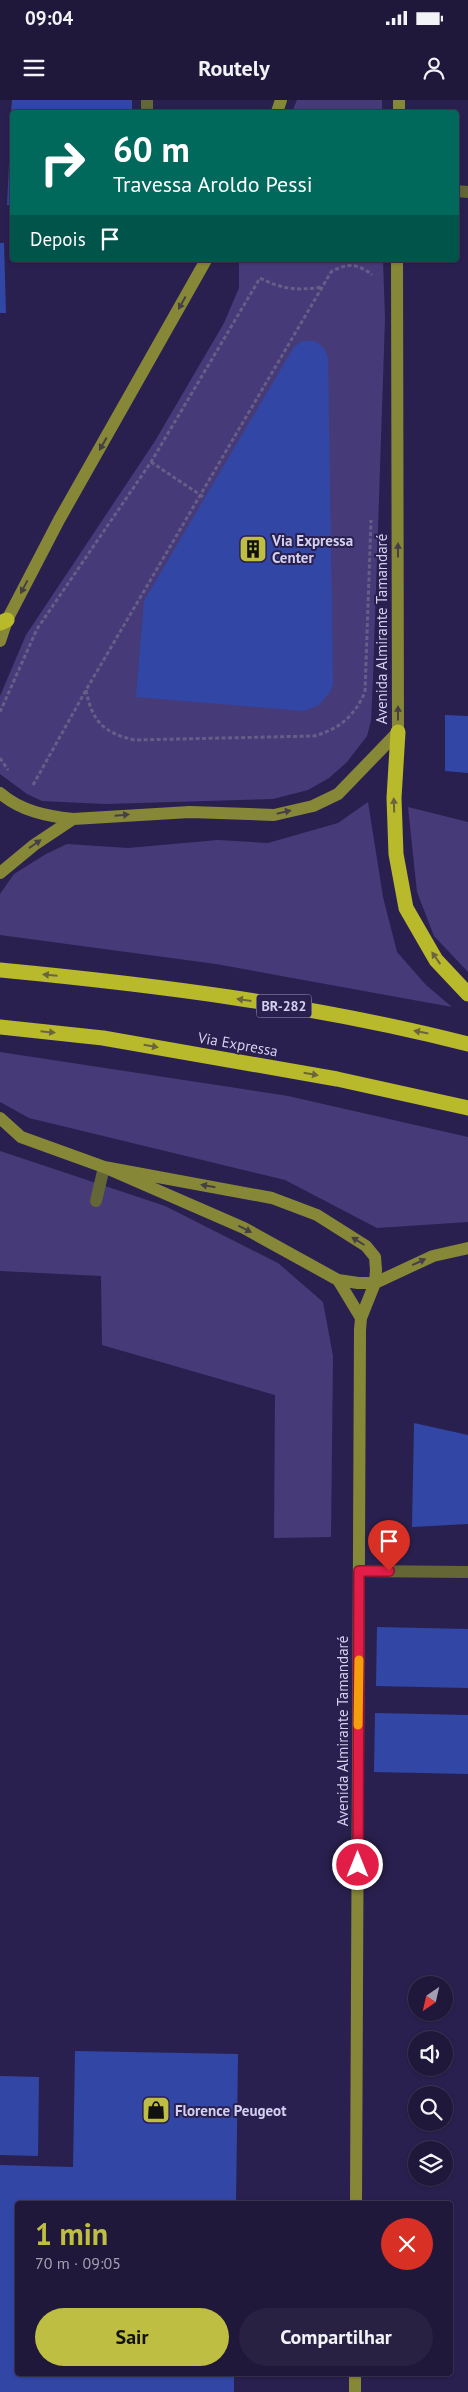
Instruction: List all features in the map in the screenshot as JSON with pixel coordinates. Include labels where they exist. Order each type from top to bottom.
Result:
[{"type":"highway","points":[[398,732],[394,798],[396,854],[406,908],[436,960],[468,994]]},
{"type":"highway","name":"BR-282","points":[[0,970],[98,979],[316,1011],[468,1044]]},
{"type":"highway","name":"Via Expressa","points":[[0,1027],[103,1038],[337,1079],[468,1108]]},
{"type":"main road","points":[[0,641],[4,622],[59,520],[205,262]]},
{"type":"main road","name":"Avenida Almirante Tamandaré","points":[[0,873],[34,845],[74,819],[190,812],[274,815],[313,806],[338,794],[398,732],[397,262]]},
{"type":"main road","points":[[0,793],[10,801],[40,815],[74,819]]},
{"type":"main road","name":"Avenida Almirante Tamandaré","points":[[0,1118],[21,1137],[104,1167],[244,1228],[338,1280],[375,1283]]},
{"type":"main road","points":[[0,1132],[21,1137]]},
{"type":"main road","name":"Avenida Almirante Tamandaré","points":[[104,1167],[272,1198],[317,1215],[366,1246],[375,1257],[375,1283],[361,1318],[356,2201]]},
{"type":"main road","points":[[375,1283],[433,1256],[468,1248]]},
{"type":"main road","name":"Avenida Almirante Tamandaré","points":[[338,1280],[361,1318]]},
{"type":"main road","points":[[355,2376],[355,2392]]},
{"type":"street","points":[[96,1201],[104,1167]]},
{"type":"street","points":[[359,1571],[468,1572]]},
{"type":"path","points":[[25,784],[31,788],[86,690],[331,272],[341,266],[352,264],[372,274],[374,280]]},
{"type":"path","points":[[0,712],[37,629],[151,462],[260,278],[290,289],[323,286]]},
{"type":"path","points":[[151,462],[205,498]]},
{"type":"path","points":[[86,690],[90,709],[100,725],[116,736],[135,740],[314,736],[331,731],[346,722],[358,708],[365,692],[371,514]]},
{"type":"path","points":[[0,758],[5,768],[12,774]]},
{"type":"shaded area","points":[[297,100],[382,100],[382,110],[293,110]]},
{"type":"shaded area","points":[[239,262],[383,262],[385,319],[373,678],[371,721],[367,736],[347,762],[329,778],[308,790],[273,799],[105,804],[42,801],[27,794],[0,774],[0,696],[26,635],[155,441],[224,323],[239,288]]},
{"type":"shaded area","points":[[368,802],[383,897],[397,952],[426,985],[452,1007],[216,964],[0,935],[0,894],[14,874],[46,854],[67,844],[128,848],[218,840],[268,843],[338,823]]},
{"type":"shaded area","points":[[408,807],[468,822],[468,972],[434,936],[417,892]]},
{"type":"shaded area","points":[[0,1052],[288,1096],[468,1137],[468,1222],[377,1228],[285,1180],[29,1118],[0,1102]]},
{"type":"shaded area","points":[[0,1151],[165,1206],[278,1263],[323,1302],[333,1356],[331,1537],[274,1538],[275,1395],[102,1345],[101,1276],[0,1271]]},
{"type":"building","points":[[12,100],[132,100],[132,110],[11,110]]},
{"type":"building","points":[[10,141],[10,205],[7,205]]},
{"type":"building","points":[[0,243],[4,243],[6,313],[0,313]]},
{"type":"building","name":"Via Expressa Center","points":[[303,341],[315,341],[324,348],[328,358],[333,684],[330,692],[319,705],[304,711],[136,697],[144,601],[294,347]]},
{"type":"building","points":[[445,715],[468,716],[468,773],[445,771]]},
{"type":"building","points":[[414,1423],[468,1435],[468,1524],[412,1527]]},
{"type":"building","points":[[377,1627],[468,1629],[468,1688],[376,1686]]},
{"type":"building","points":[[375,1713],[468,1715],[468,1774],[374,1772]]},
{"type":"building","name":"Florence Peugeot","points":[[75,2051],[238,2054],[236,2201],[15,2201],[15,2376],[234,2376],[234,2392],[0,2392],[0,2165],[73,2167]]},
{"type":"building","points":[[0,2076],[39,2077],[38,2156],[0,2155]]},
{"type":"slow traffic","points":[[358,1725],[359,1660]]},
{"type":"place","name":"Via Expressa Center","points":[[253,549]]},
{"type":"place","name":"Florence Peugeot","points":[[156,2110]]},
{"type":"route","points":[[358,1865],[359,1571],[389,1571]]}]
